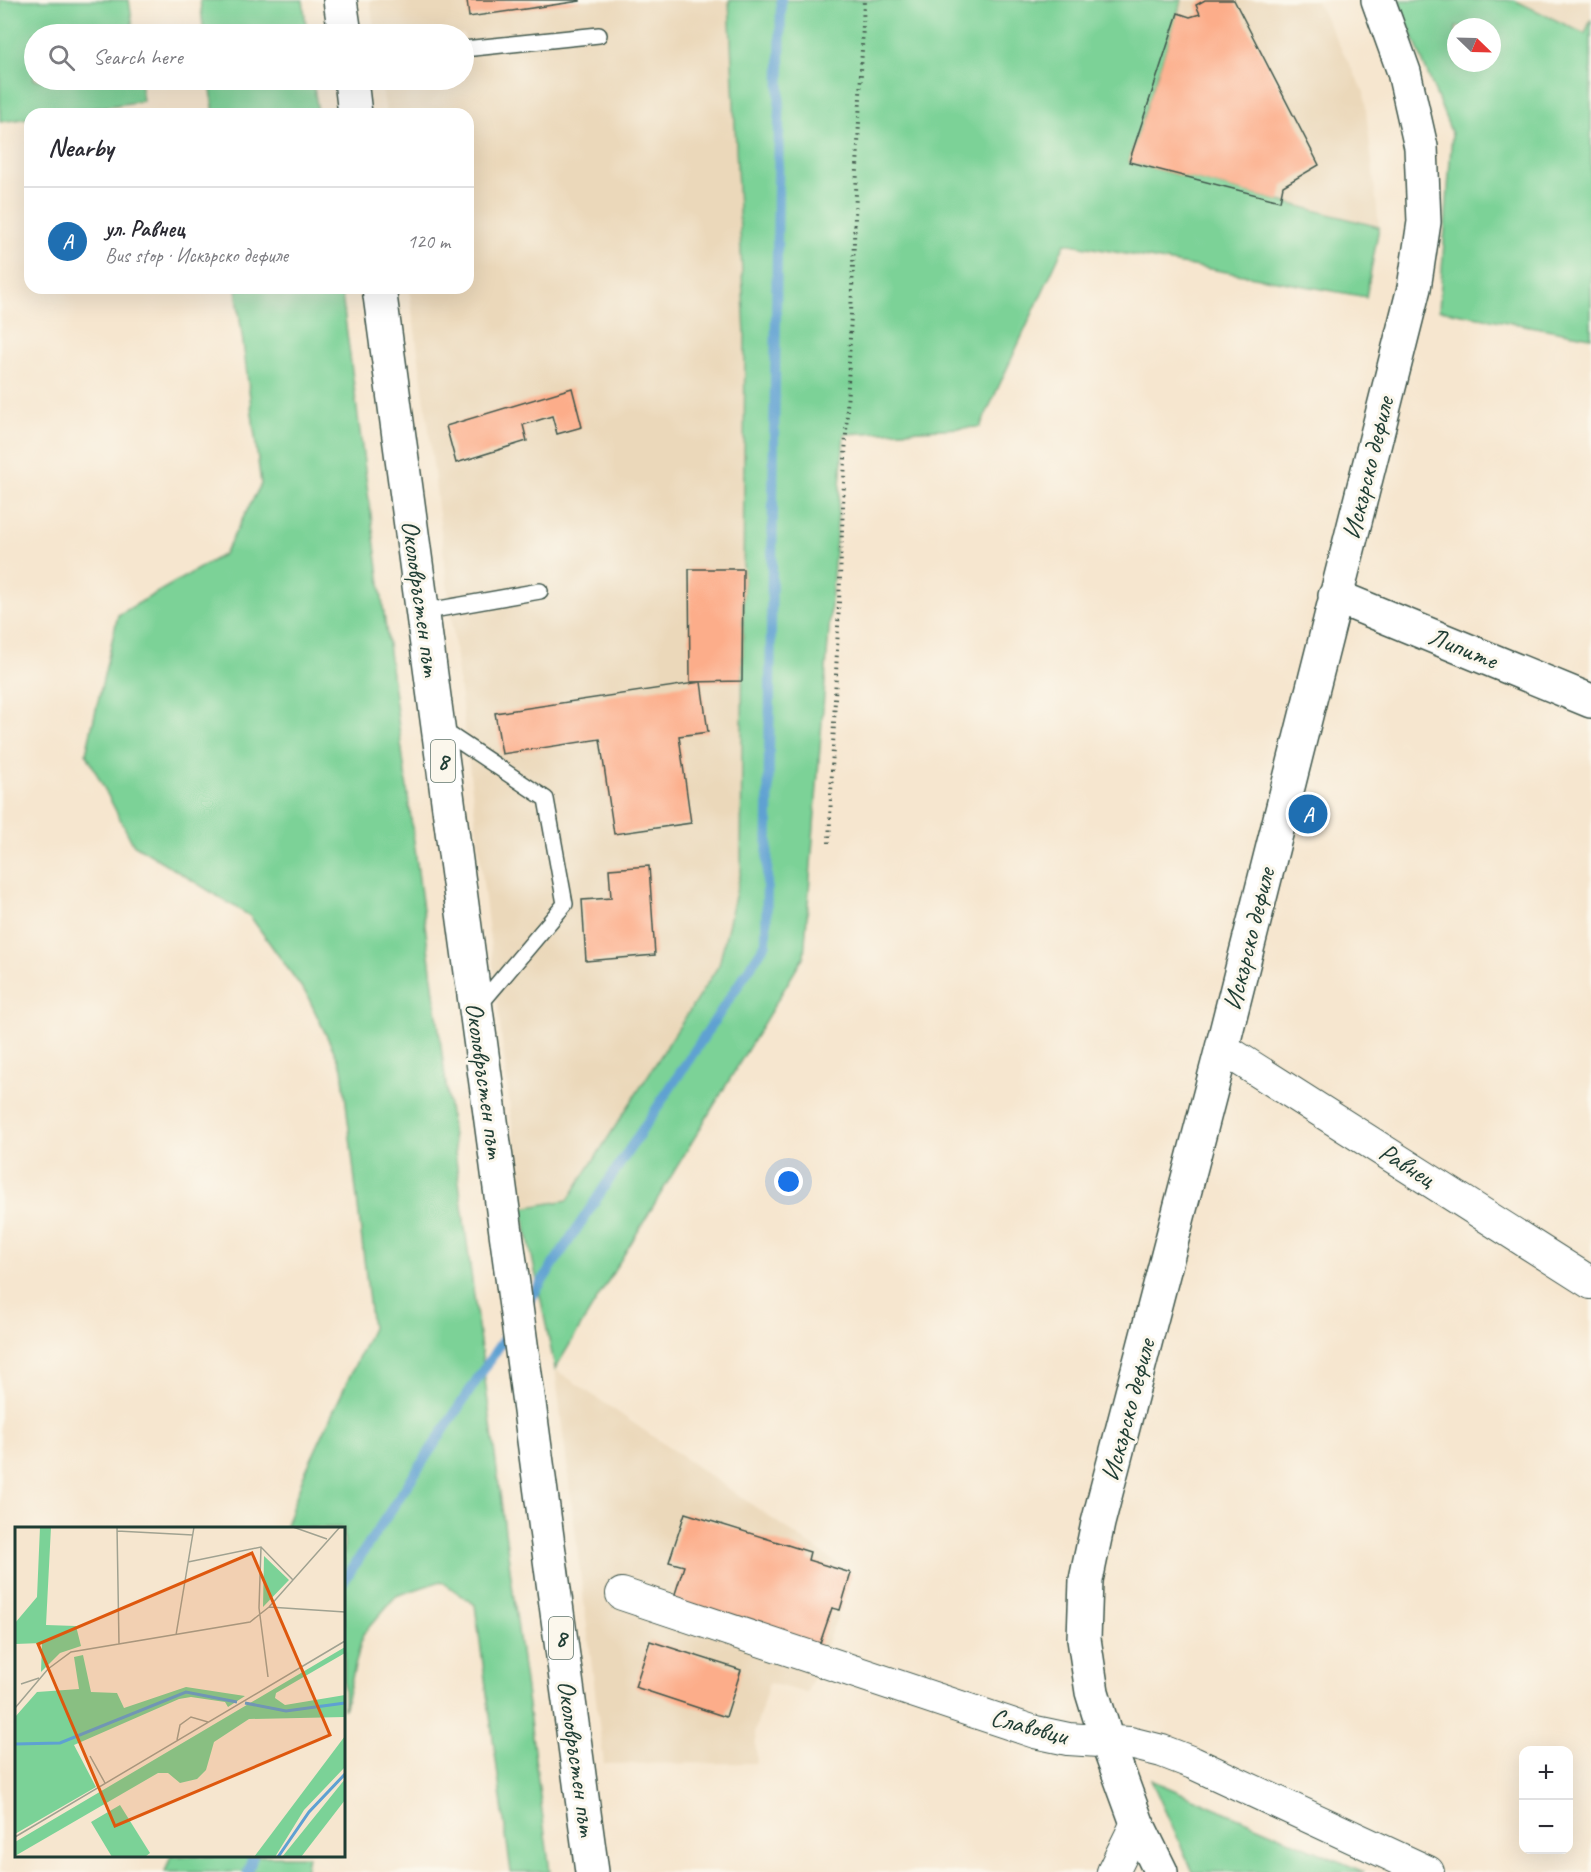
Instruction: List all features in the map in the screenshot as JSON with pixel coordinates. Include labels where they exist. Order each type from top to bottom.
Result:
[{"type":"main road","points":[[340,0],[344,24]]},
{"type":"main road","name":"Искърско дефиле","points":[[1161,1872],[1137,1823],[1092,1692],[1084,1639],[1086,1580],[1098,1523],[1222,1048],[1414,288],[1424,222],[1421,147],[1404,72],[1377,0]]},
{"type":"main road","points":[[352,90],[355,108]]},
{"type":"main road","name":"Околовръстен път","points":[[380,294],[592,1872]]},
{"type":"main road","name":"Липите","points":[[1335,596],[1591,700]]},
{"type":"street","name":"Равнец","points":[[1222,1048],[1591,1283]]},
{"type":"street","name":"Славовци","points":[[622,1594],[1035,1732],[1068,1739],[1130,1743],[1162,1751],[1193,1763],[1428,1872]]},
{"type":"street","points":[[1113,1872],[1137,1823]]},
{"type":"lane","points":[[474,48],[599,35]]},
{"type":"lane","points":[[422,612],[540,591]]},
{"type":"lane","points":[[438,727],[546,799],[565,904],[476,1009]]},
{"type":"path","points":[[829,843],[864,0]]},
{"type":"shaded area","points":[[370,0],[729,0],[745,335],[741,871],[719,965],[568,1201],[522,1208],[429,431],[410,294],[474,294],[474,108],[385,108],[382,90],[474,90],[474,24],[374,24]]},
{"type":"shaded area","points":[[1182,0],[1316,0],[1364,92],[1379,227],[1129,162]]},
{"type":"shaded area","points":[[1514,0],[1591,0],[1591,19],[1585,34]]},
{"type":"shaded area","points":[[555,1369],[851,1573],[840,1610],[807,1693],[769,1683],[755,1731],[757,1763],[604,1764]]},
{"type":"green space","points":[[0,0],[129,0],[133,24],[24,24],[24,90],[141,90],[143,101],[96,108],[24,108],[24,119],[0,122]]},
{"type":"green space","points":[[200,0],[303,0],[306,24],[203,24]]},
{"type":"green space","points":[[729,0],[1182,0],[1129,162],[1379,227],[1366,297],[1065,243],[980,427],[844,434],[804,956],[555,1369],[522,1208],[568,1200],[719,965],[741,871],[745,335]]},
{"type":"green space","points":[[1398,0],[1514,0],[1585,34],[1591,19],[1591,337],[1439,310],[1452,134]]},
{"type":"green space","points":[[211,90],[314,90],[317,108],[213,108]]},
{"type":"green space","points":[[237,294],[342,294],[550,1872],[511,1872],[475,1605],[441,1581],[396,1596],[363,1634],[345,1706],[345,1527],[285,1527],[303,1477],[372,1328],[342,1068],[307,995],[250,916],[133,844],[86,753],[118,615],[224,554],[261,484]]},
{"type":"green space","points":[[1151,1780],[1364,1872],[1193,1872]]},
{"type":"green space","points":[[171,1857],[308,1857],[305,1872],[165,1872]]},
{"type":"building","points":[[467,0],[580,0],[580,1],[469,17]]},
{"type":"building","points":[[1205,0],[1234,0],[1319,165],[1283,186],[1280,201],[1129,162],[1178,13],[1190,17],[1200,14],[1196,5]]},
{"type":"building","points":[[572,388],[582,427],[557,434],[552,416],[523,425],[527,441],[456,463],[446,426]]},
{"type":"building","points":[[689,569],[743,569],[742,681],[690,682]]},
{"type":"building","points":[[701,682],[708,732],[679,736],[691,823],[614,834],[600,739],[502,754],[495,713]]},
{"type":"building","points":[[649,866],[655,955],[586,961],[582,900],[611,898],[609,869]]},
{"type":"building","points":[[685,1513],[810,1552],[808,1560],[851,1573],[840,1610],[832,1608],[819,1646],[673,1600],[684,1566],[669,1562]]},
{"type":"building","points":[[650,1641],[741,1670],[726,1717],[635,1687]]},
{"type":"waterway","points":[[525,1307],[766,943],[781,0]]},
{"type":"waterway","points":[[345,1579],[511,1328]]},
{"type":"waterway","points":[[248,1872],[253,1857]]},
{"type":"place","name":"ул. Равнец","points":[[1308,814]]}]
